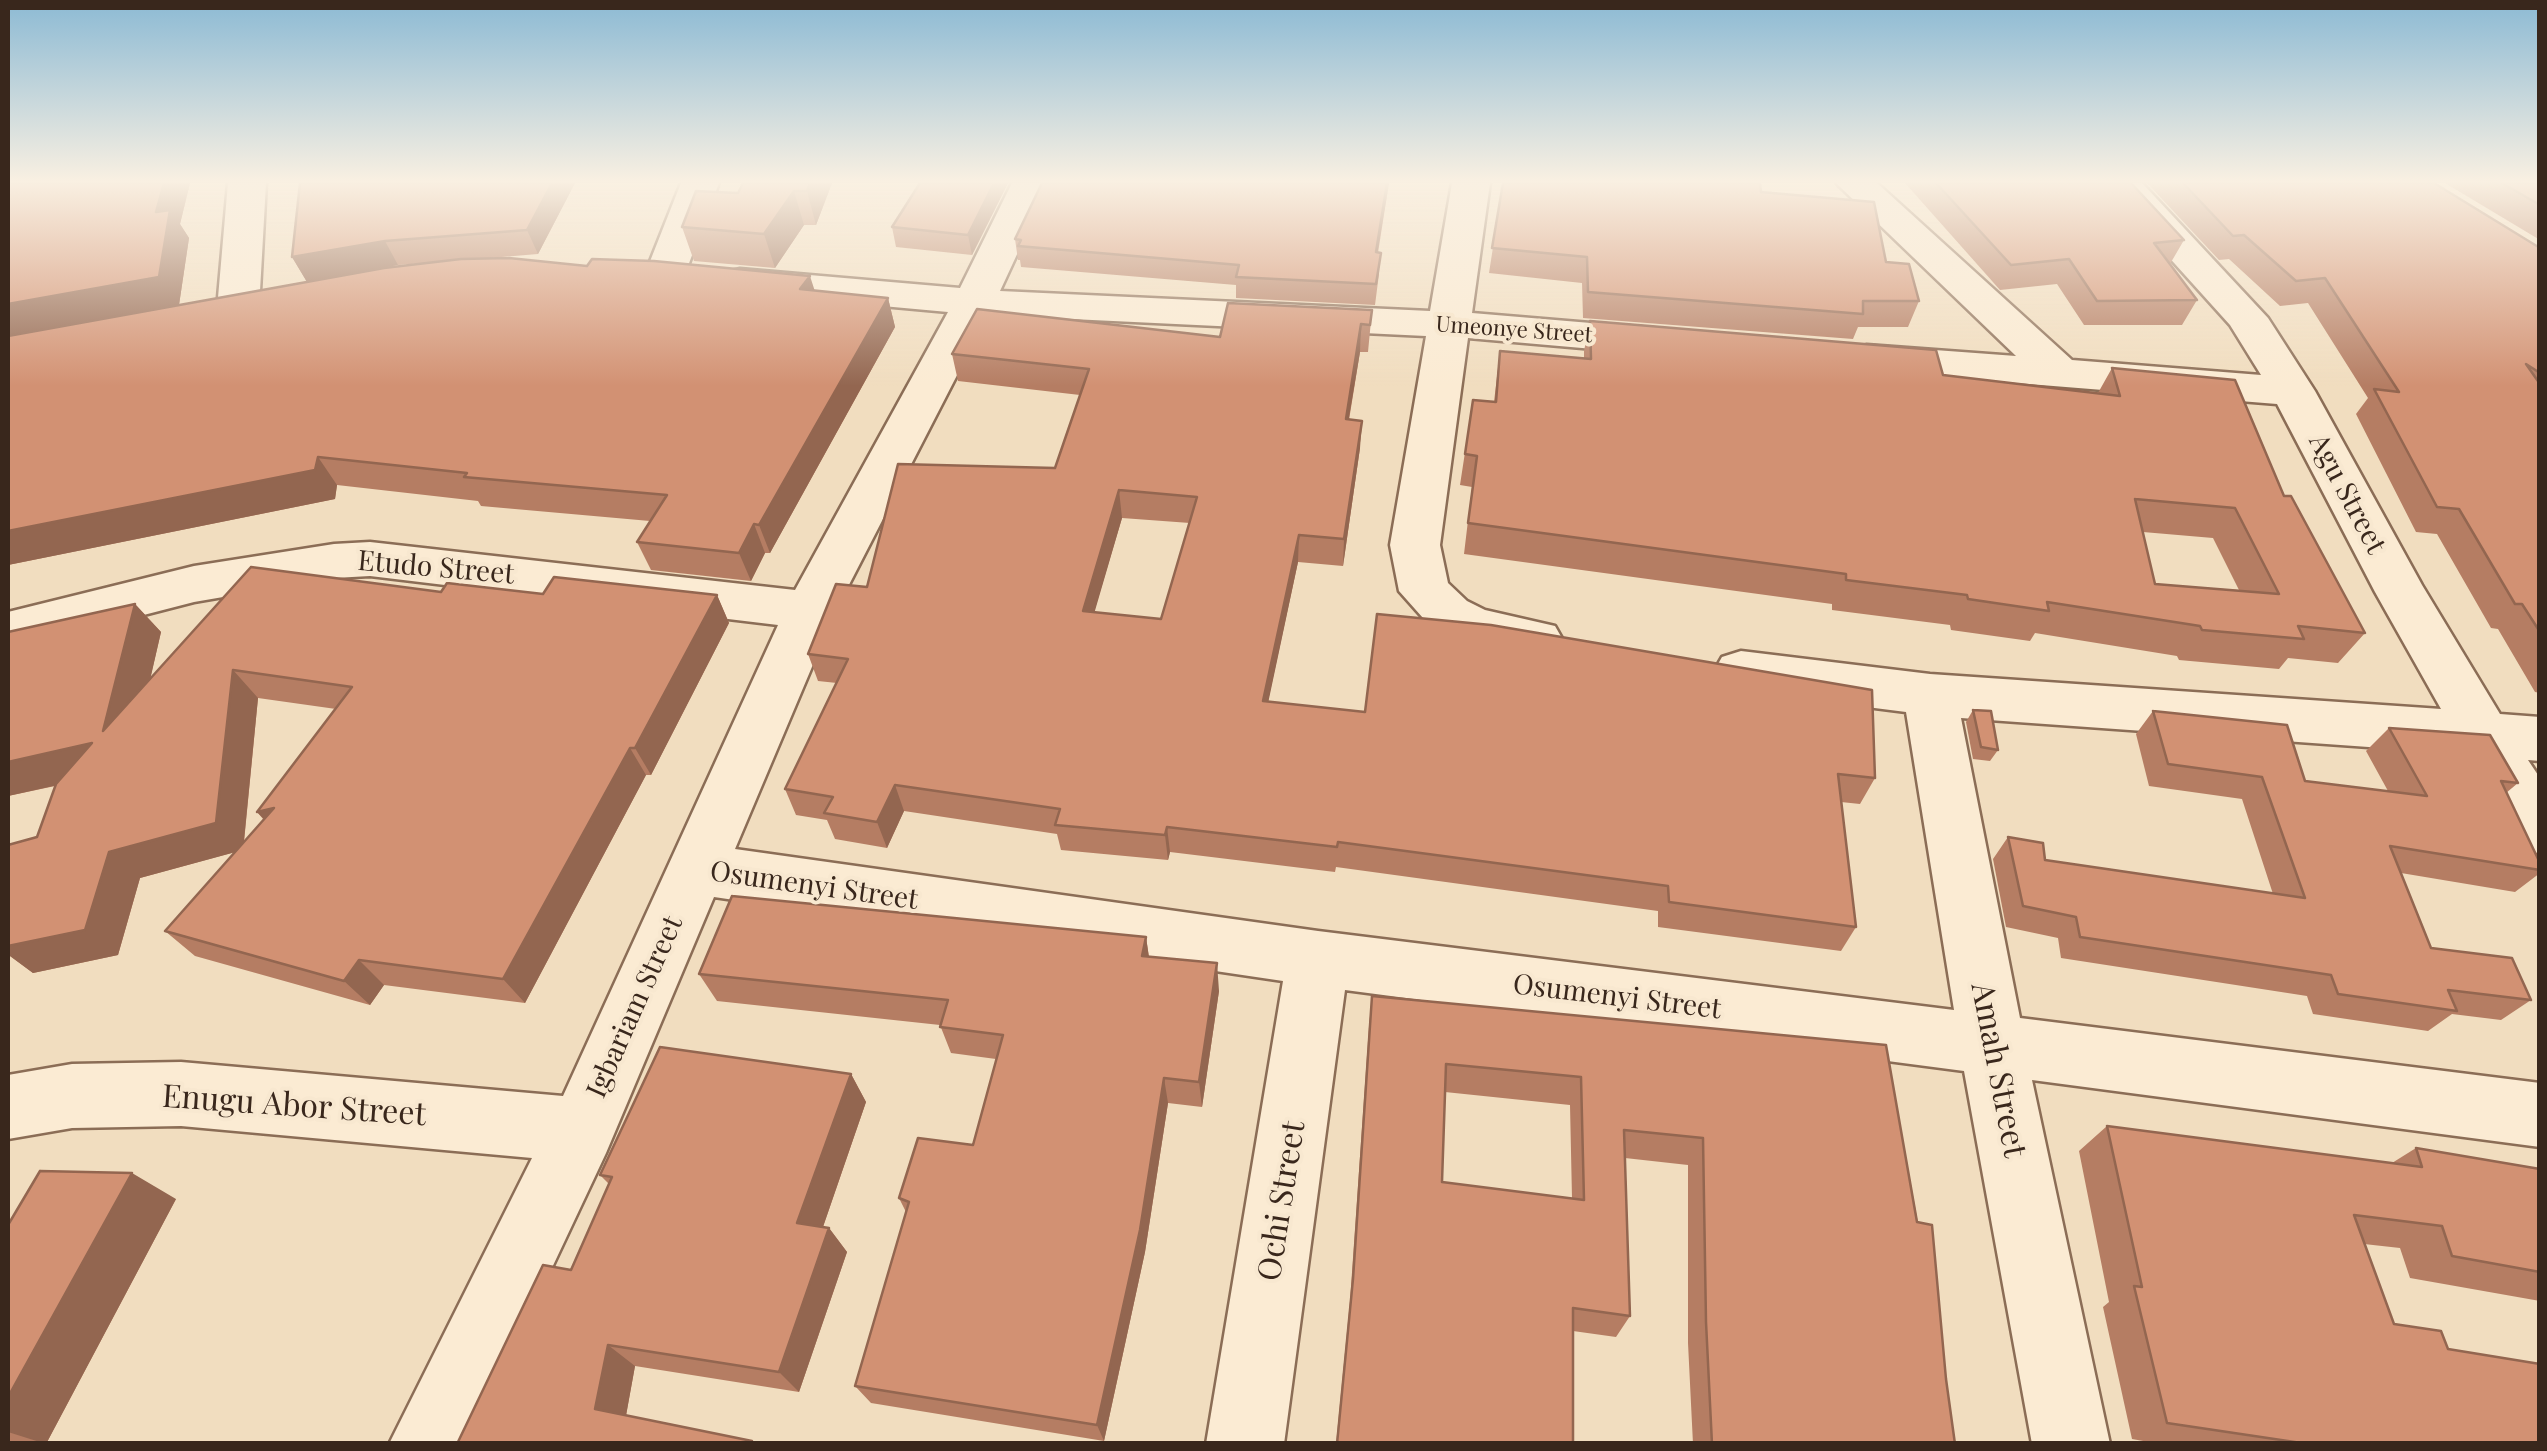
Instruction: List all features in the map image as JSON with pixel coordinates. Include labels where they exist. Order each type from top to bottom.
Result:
[{"type":"street","points":[[239,309],[243,251]]},
{"type":"street","points":[[666,274],[675,251]]},
{"type":"street","name":"Igbariam Street","points":[[428,1444],[582,1130],[810,610],[999,251]]},
{"type":"street","points":[[1460,251],[1415,545],[1424,591],[1449,614],[1473,626],[1589,649]]},
{"type":"street","points":[[1928,251],[2062,374]]},
{"type":"street","name":"Agu Street","points":[[2184,251],[2247,318],[2292,391],[2400,592],[2540,830]]},
{"type":"street","name":"Umeonye Street","points":[[620,271],[974,302],[1449,324],[1706,345]]},
{"type":"street","points":[[1825,355],[2292,391]]},
{"type":"street","name":"Etudo Street","points":[[8,631],[194,584],[334,561],[370,559],[810,610]]},
{"type":"street","points":[[1701,666],[1930,695],[2298,718],[2540,739]]},
{"type":"street","name":"Amah Street","points":[[1930,695],[1992,1045],[2071,1444]]},
{"type":"street","name":"Osumenyi Street","points":[[696,870],[1318,958],[2540,1115]]},
{"type":"street","name":"Ochi Street","points":[[1246,1444],[1318,958]]},
{"type":"street","name":"Enugu Abor Street","points":[[8,1107],[72,1096],[181,1094],[582,1130]]},
{"type":"building","points":[[8,251],[163,251],[159,277],[8,304]]},
{"type":"building","points":[[293,251],[329,251],[292,257]]},
{"type":"building","points":[[1073,251],[1381,253],[1376,284],[1236,277],[1239,265]]},
{"type":"building","points":[[1521,251],[1884,251],[1886,262],[1909,264],[1919,301],[1863,301],[1863,314],[1588,292],[1587,257]]},
{"type":"building","points":[[1998,251],[2160,251],[2197,300],[2097,301],[2069,259],[2011,265]]},
{"type":"building","points":[[2262,251],[2540,251],[2540,373],[2526,364],[2540,384],[2540,632],[2522,604],[2515,604],[2459,509],[2437,507],[2374,389],[2399,392],[2325,278],[2296,281]]},
{"type":"building","points":[[509,258],[587,266],[592,259],[654,261],[810,276],[800,289],[888,298],[759,525],[754,524],[739,553],[637,542],[667,495],[464,477],[467,473],[318,457],[315,470],[8,531],[8,336],[384,268]]},
{"type":"building","points":[[1228,303],[1372,310],[1370,325],[1361,324],[1346,419],[1362,421],[1344,539],[1299,535],[1263,701],[1365,712],[1377,614],[1491,625],[1872,690],[1875,778],[1838,774],[1856,927],[1669,902],[1668,886],[1338,842],[1337,847],[1167,827],[1165,835],[1055,825],[1060,809],[895,785],[877,822],[824,813],[833,797],[785,789],[848,659],[808,654],[836,584],[867,587],[898,464],[1055,468],[1089,369],[952,354],[977,309],[1220,337]],"holes":[[[1119,490],[1197,497],[1161,619],[1083,611]]]},
{"type":"building","points":[[1590,321],[1936,350],[1943,375],[2120,396],[2112,368],[2235,380],[2284,496],[2291,496],[2365,633],[2298,626],[2304,639],[2202,630],[2200,626],[2047,602],[2049,611],[1968,599],[1967,595],[1846,580],[1846,574],[1468,523],[1477,456],[1465,454],[1473,400],[1496,402],[1500,351],[1591,359]],"holes":[[[2135,499],[2235,508],[2279,594],[2155,584]]]},
{"type":"building","points":[[251,567],[441,592],[447,583],[543,594],[554,577],[717,595],[503,979],[359,960],[344,981],[165,931],[274,808],[257,812],[352,687],[233,670],[216,823],[109,852],[85,930],[8,946],[8,845],[37,837],[56,784],[92,743],[8,762],[8,632],[135,604],[103,731]]},
{"type":"building","points":[[1973,710],[1991,711],[1998,750],[1981,747]]},
{"type":"building","points":[[2153,711],[2287,725],[2305,781],[2427,796],[2389,728],[2490,735],[2518,783],[2501,781],[2540,870],[2390,846],[2431,948],[2512,958],[2531,1000],[2448,990],[2457,1011],[2338,994],[2331,975],[2080,937],[2076,917],[2023,906],[2008,837],[2043,843],[2045,860],[2305,898],[2262,777],[2168,764]]},
{"type":"building","points":[[732,896],[1146,937],[1142,956],[1217,963],[1199,1082],[1164,1078],[1140,1230],[1097,1425],[855,1386],[909,1202],[899,1198],[918,1138],[973,1145],[1003,1035],[940,1027],[948,1000],[699,974]]},
{"type":"building","points":[[1372,996],[1886,1045],[1917,1222],[1932,1225],[1955,1444],[1712,1444],[1703,1138],[1624,1130],[1630,1316],[1573,1308],[1573,1444],[1337,1444],[1353,1279]],"holes":[[[1446,1064],[1581,1077],[1584,1200],[1442,1182]]]},
{"type":"building","points":[[660,1047],[851,1074],[797,1223],[829,1228],[779,1372],[608,1345],[595,1409],[752,1441],[751,1444],[457,1444],[543,1265],[571,1270],[612,1177],[600,1175]]},
{"type":"building","points":[[2107,1126],[2422,1167],[2416,1148],[2540,1169],[2540,1272],[2452,1256],[2442,1226],[2354,1215],[2394,1324],[2441,1331],[2448,1349],[2540,1364],[2540,1444],[2308,1444],[2167,1423],[2134,1286],[2142,1287]]},
{"type":"building","points":[[40,1171],[132,1173],[8,1397],[8,1225]]}]
